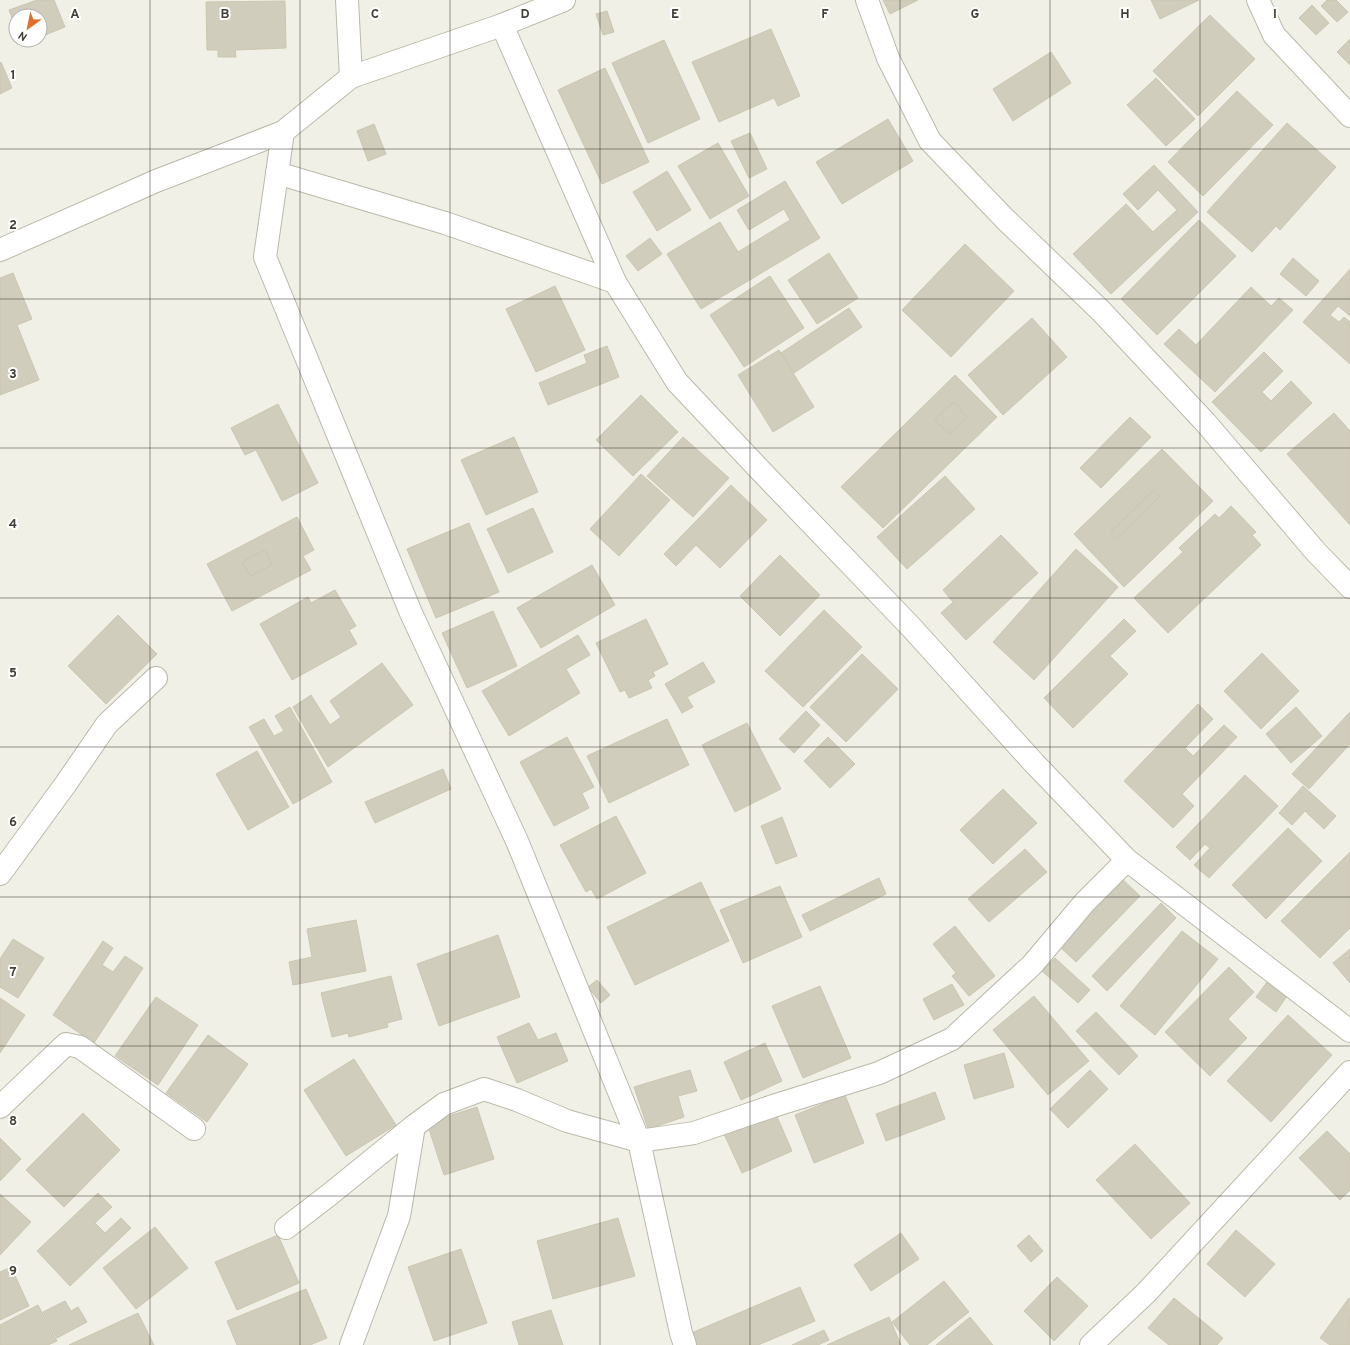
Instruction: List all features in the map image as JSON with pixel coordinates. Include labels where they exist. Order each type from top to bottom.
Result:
[{"type":"street","points":[[347,0],[351,77]]},
{"type":"street","points":[[0,250],[156,180],[283,132],[351,77],[502,25],[564,0]]},
{"type":"street","points":[[867,0],[888,58],[930,141],[1005,219],[1107,317],[1205,422],[1316,552],[1350,587]]},
{"type":"street","points":[[1258,0],[1274,35],[1350,116]]},
{"type":"street","points":[[502,25],[615,282],[677,382],[911,627],[1034,764],[1127,860],[1350,1031]]},
{"type":"street","points":[[283,132],[265,257],[411,613],[518,841],[639,1141],[679,1325],[685,1345]]},
{"type":"street","points":[[276,173],[445,223],[615,282]]},
{"type":"street","points":[[0,874],[65,785],[107,724],[156,678]]},
{"type":"street","points":[[286,1228],[414,1126],[444,1104],[484,1089],[517,1100],[567,1121],[639,1141],[694,1133],[773,1106],[879,1073],[952,1039],[1032,965],[1085,902],[1127,860]]},
{"type":"street","points":[[0,1107],[66,1044],[80,1047],[194,1130]]},
{"type":"street","points":[[1091,1345],[1146,1293],[1350,1072]]},
{"type":"street","points":[[351,1345],[399,1216],[414,1126]]},
{"type":"building","points":[[37,0],[54,0],[65,27],[48,34],[48,8],[15,8]]},
{"type":"building","points":[[883,0],[918,0],[890,14]]},
{"type":"building","points":[[1151,0],[1199,0],[1160,19]]},
{"type":"building","points":[[1327,0],[1336,0],[1348,12],[1337,22],[1321,6]]},
{"type":"building","points":[[285,1],[286,48],[235,50],[236,57],[218,57],[218,50],[207,50],[206,2]]},
{"type":"building","points":[[1312,5],[1329,23],[1316,35],[1299,18]]},
{"type":"building","points":[[607,11],[614,32],[603,35],[596,14]]},
{"type":"building","points":[[1210,15],[1255,59],[1198,116],[1153,71]]},
{"type":"building","points":[[771,29],[800,96],[778,106],[774,98],[719,122],[692,62]]},
{"type":"building","points":[[1350,39],[1350,65],[1337,52]]},
{"type":"building","points":[[664,40],[700,119],[648,143],[612,63]]},
{"type":"building","points":[[1051,52],[1071,83],[1013,121],[993,89]]},
{"type":"building","points":[[1,62],[12,88],[0,94],[0,63]]},
{"type":"building","points":[[605,68],[649,162],[602,184],[558,90]]},
{"type":"building","points":[[1156,78],[1195,119],[1166,146],[1127,105]]},
{"type":"building","points":[[1237,91],[1273,125],[1203,196],[1168,162]]},
{"type":"building","points":[[888,119],[913,161],[842,204],[816,162]]},
{"type":"building","points":[[1287,123],[1336,167],[1280,230],[1276,226],[1252,252],[1207,212]]},
{"type":"building","points":[[374,124],[386,154],[368,161],[357,131]]},
{"type":"building","points":[[750,133],[767,169],[749,178],[731,141]]},
{"type":"building","points":[[718,143],[749,196],[710,219],[678,166]]},
{"type":"building","points":[[1154,165],[1198,212],[1111,294],[1073,254],[1126,204],[1153,232],[1177,210],[1158,190],[1138,210],[1123,194]]},
{"type":"building","points":[[667,171],[691,210],[657,231],[633,192]]},
{"type":"building","points":[[785,181],[820,238],[701,309],[667,254],[720,222],[738,252],[790,220],[784,209],[749,230],[737,210]]},
{"type":"building","points":[[1199,220],[1236,256],[1157,335],[1121,299]]},
{"type":"building","points":[[650,238],[662,254],[638,271],[626,256]]},
{"type":"building","points":[[965,244],[1014,291],[951,357],[902,310]]},
{"type":"building","points":[[829,253],[858,298],[817,324],[788,280]]},
{"type":"building","points":[[1293,258],[1319,281],[1306,296],[1280,274]]},
{"type":"building","points":[[1350,269],[1350,316],[1338,306],[1330,315],[1339,322],[1344,317],[1350,322],[1350,364],[1303,322]]},
{"type":"building","points":[[13,273],[32,319],[17,325],[39,380],[0,395],[0,278]]},
{"type":"building","points":[[770,276],[804,328],[744,367],[710,315]]},
{"type":"building","points":[[555,286],[585,350],[536,372],[506,309]]},
{"type":"building","points":[[1251,287],[1271,306],[1279,298],[1293,310],[1215,392],[1164,344],[1179,329],[1196,345]]},
{"type":"building","points":[[849,308],[862,327],[794,373],[781,353]]},
{"type":"building","points":[[1032,318],[1067,357],[1003,415],[968,375]]},
{"type":"building","points":[[607,346],[619,377],[548,405],[539,383],[587,363],[584,355]]},
{"type":"building","points":[[779,350],[814,407],[773,432],[738,375]]},
{"type":"building","points":[[1264,352],[1283,371],[1262,392],[1271,401],[1291,381],[1312,403],[1261,452],[1212,402]]},
{"type":"building","points":[[955,375],[997,417],[883,528],[841,487]],"holes":[[[954,402],[967,417],[949,434],[935,419]]]},
{"type":"building","points":[[641,395],[678,432],[633,476],[596,440]]},
{"type":"building","points":[[954,402],[967,417],[949,434],[935,419]]},
{"type":"building","points":[[278,404],[318,483],[282,501],[256,450],[245,455],[231,428]]},
{"type":"building","points":[[1334,413],[1350,431],[1350,525],[1287,454]]},
{"type":"building","points":[[1130,417],[1151,437],[1101,488],[1080,468]]},
{"type":"building","points":[[514,437],[538,492],[486,515],[461,460]]},
{"type":"building","points":[[683,437],[729,478],[693,517],[647,476]]},
{"type":"building","points":[[1162,449],[1213,501],[1124,587],[1074,534]],"holes":[[[1154,490],[1160,496],[1116,539],[1110,533]]]},
{"type":"building","points":[[641,474],[670,500],[619,556],[590,529]]},
{"type":"building","points":[[945,476],[975,509],[907,569],[877,537]]},
{"type":"building","points":[[731,485],[767,520],[720,568],[696,545],[676,566],[664,554]]},
{"type":"building","points":[[1154,490],[1160,496],[1116,539],[1110,533]]},
{"type":"building","points":[[1231,506],[1256,532],[1252,535],[1261,545],[1168,633],[1134,598],[1183,552],[1179,548],[1215,514],[1219,518]]},
{"type":"building","points":[[533,508],[553,552],[508,573],[487,529]]},
{"type":"building","points":[[297,517],[314,550],[303,556],[311,570],[232,611],[207,564]],"holes":[[[265,550],[272,565],[250,576],[242,562]]]},
{"type":"building","points":[[469,523],[499,592],[436,618],[407,549]]},
{"type":"building","points":[[1001,535],[1038,573],[966,640],[941,613],[953,602],[943,590]]},
{"type":"building","points":[[1076,549],[1118,587],[1034,680],[993,642]]},
{"type":"building","points":[[265,550],[272,565],[250,576],[242,562]]},
{"type":"building","points":[[780,555],[820,595],[780,636],[740,596]]},
{"type":"building","points":[[592,565],[615,605],[541,648],[517,608]]},
{"type":"building","points":[[335,590],[356,626],[349,630],[357,644],[292,680],[260,624],[308,597],[311,603]]},
{"type":"building","points":[[824,610],[862,647],[803,707],[765,671]]},
{"type":"building","points":[[493,611],[517,666],[467,688],[442,633]]},
{"type":"building","points":[[118,615],[157,654],[106,704],[68,666]]},
{"type":"building","points":[[646,619],[668,664],[653,672],[655,676],[648,680],[652,688],[629,698],[625,690],[620,692],[596,643]]},
{"type":"building","points":[[1124,619],[1136,631],[1110,656],[1128,674],[1073,728],[1044,698]]},
{"type":"building","points":[[578,635],[590,655],[566,669],[580,693],[509,736],[482,691]]},
{"type":"building","points":[[1262,653],[1299,691],[1261,729],[1224,691]]},
{"type":"building","points":[[862,654],[898,689],[846,742],[810,707]]},
{"type":"building","points":[[703,662],[715,682],[687,697],[693,707],[682,713],[665,684]]},
{"type":"building","points":[[382,663],[413,705],[328,767],[293,707],[311,695],[330,725],[341,717],[330,701]]},
{"type":"building","points":[[1198,704],[1213,719],[1185,748],[1193,756],[1224,725],[1237,737],[1182,794],[1194,806],[1173,828],[1124,781]]},
{"type":"building","points":[[290,707],[332,782],[293,804],[249,727],[264,719],[274,736],[284,731],[275,716]]},
{"type":"building","points":[[1296,707],[1322,736],[1291,763],[1266,734]]},
{"type":"building","points":[[806,711],[820,725],[794,753],[779,739]]},
{"type":"building","points":[[1350,712],[1350,744],[1309,789],[1292,774]]},
{"type":"building","points":[[667,719],[689,765],[609,803],[587,756]]},
{"type":"building","points":[[747,723],[781,789],[735,812],[702,745]]},
{"type":"building","points":[[567,737],[594,787],[582,793],[589,808],[554,826],[520,762]]},
{"type":"building","points":[[828,737],[855,764],[830,788],[804,761]]},
{"type":"building","points":[[257,751],[289,807],[248,830],[216,774]]},
{"type":"building","points":[[443,769],[451,789],[375,823],[365,802]]},
{"type":"building","points":[[1245,775],[1278,806],[1209,878],[1194,865],[1210,848],[1205,844],[1190,860],[1176,847]]},
{"type":"building","points":[[1303,786],[1336,816],[1324,829],[1305,811],[1292,825],[1279,813]]},
{"type":"building","points":[[1003,789],[1037,823],[993,864],[960,830]]},
{"type":"building","points":[[616,816],[646,873],[597,899],[591,889],[586,892],[560,845]]},
{"type":"building","points":[[782,817],[797,856],[776,864],[761,826]]},
{"type":"building","points":[[1288,828],[1322,861],[1266,919],[1232,885]]},
{"type":"building","points":[[1025,849],[1047,872],[989,922],[968,899]]},
{"type":"building","points":[[1350,852],[1350,928],[1320,958],[1281,921]]},
{"type":"building","points":[[879,878],[886,894],[810,931],[802,915]]},
{"type":"building","points":[[1121,878],[1140,896],[1076,962],[1057,944]]},
{"type":"building","points":[[701,882],[729,941],[635,985],[607,927]]},
{"type":"building","points":[[780,886],[802,937],[743,963],[720,910]]},
{"type":"building","points":[[1161,903],[1176,918],[1107,991],[1092,976]]},
{"type":"building","points":[[356,920],[366,971],[293,985],[289,962],[312,957],[307,929]]},
{"type":"building","points":[[955,926],[995,976],[969,996],[952,976],[956,973],[933,944]]},
{"type":"building","points":[[1182,931],[1218,959],[1155,1035],[1120,1006]]},
{"type":"building","points":[[498,935],[520,997],[439,1026],[417,964]]},
{"type":"building","points":[[13,939],[44,958],[18,998],[0,987],[0,959]]},
{"type":"building","points":[[103,941],[113,948],[102,965],[113,972],[125,956],[143,968],[94,1043],[53,1015]]},
{"type":"building","points":[[1350,949],[1350,983],[1333,963]]},
{"type":"building","points":[[1055,958],[1090,990],[1078,1003],[1042,971]]},
{"type":"building","points":[[1229,967],[1254,992],[1228,1019],[1247,1038],[1210,1076],[1165,1032]]},
{"type":"building","points":[[391,976],[402,1019],[387,1023],[388,1027],[349,1037],[348,1033],[332,1037],[321,993]]},
{"type":"building","points":[[597,980],[610,995],[601,1003],[588,987]]},
{"type":"building","points":[[1267,982],[1287,996],[1276,1012],[1256,997]]},
{"type":"building","points":[[952,984],[964,1005],[934,1020],[923,999]]},
{"type":"building","points":[[820,986],[851,1058],[803,1078],[772,1006]]},
{"type":"building","points":[[1034,996],[1089,1061],[1048,1095],[993,1030]]},
{"type":"building","points":[[156,997],[198,1025],[158,1085],[115,1056]]},
{"type":"building","points":[[0,998],[25,1015],[0,1053]]},
{"type":"building","points":[[1096,1012],[1138,1056],[1119,1075],[1076,1031]]},
{"type":"building","points":[[1288,1015],[1332,1055],[1271,1122],[1227,1081]]},
{"type":"building","points":[[529,1023],[538,1040],[556,1033],[568,1061],[517,1083],[497,1037]]},
{"type":"building","points":[[208,1035],[248,1064],[207,1122],[166,1093]]},
{"type":"building","points":[[765,1043],[782,1081],[741,1100],[724,1062]]},
{"type":"building","points":[[1004,1053],[1014,1087],[974,1099],[964,1065]]},
{"type":"building","points":[[354,1059],[396,1125],[346,1156],[304,1090]]},
{"type":"building","points":[[690,1070],[697,1091],[678,1096],[684,1117],[648,1129],[634,1087]]},
{"type":"building","points":[[1090,1070],[1108,1089],[1068,1128],[1050,1109]]},
{"type":"building","points":[[935,1092],[945,1119],[886,1141],[876,1114]]},
{"type":"building","points":[[845,1095],[864,1143],[814,1163],[795,1115]]},
{"type":"building","points":[[477,1107],[494,1159],[444,1175],[427,1123]]},
{"type":"building","points":[[775,1112],[792,1151],[742,1173],[724,1134]]},
{"type":"building","points":[[83,1113],[120,1150],[64,1207],[26,1170]]},
{"type":"building","points":[[1327,1131],[1350,1154],[1350,1190],[1340,1200],[1299,1158]]},
{"type":"building","points":[[0,1138],[21,1159],[0,1181]]},
{"type":"building","points":[[1135,1144],[1190,1203],[1151,1239],[1096,1180]]},
{"type":"building","points":[[98,1193],[112,1207],[95,1223],[105,1233],[121,1218],[131,1228],[70,1286],[37,1251]]},
{"type":"building","points":[[0,1194],[31,1222],[0,1255]]},
{"type":"building","points":[[618,1218],[635,1276],[553,1299],[537,1241]]},
{"type":"building","points":[[155,1227],[188,1268],[136,1309],[103,1268]]},
{"type":"building","points":[[1236,1230],[1275,1264],[1245,1297],[1207,1264]]},
{"type":"building","points":[[901,1233],[919,1259],[871,1291],[854,1265]]},
{"type":"building","points":[[278,1235],[299,1283],[237,1310],[215,1262]]},
{"type":"building","points":[[1029,1235],[1043,1251],[1031,1262],[1017,1246]]},
{"type":"building","points":[[461,1249],[487,1323],[434,1341],[408,1267]]},
{"type":"building","points":[[11,1267],[29,1306],[0,1320],[0,1272]]},
{"type":"building","points":[[1057,1277],[1088,1306],[1054,1341],[1024,1311]]},
{"type":"building","points":[[944,1281],[969,1312],[927,1345],[910,1345],[892,1322]]},
{"type":"building","points":[[800,1287],[815,1321],[758,1345],[694,1345],[689,1334]]},
{"type":"building","points":[[306,1289],[327,1338],[310,1345],[237,1345],[227,1321]]},
{"type":"building","points":[[1174,1298],[1223,1338],[1217,1345],[1169,1345],[1148,1328]]},
{"type":"building","points":[[1349,1298],[1350,1345],[1330,1345],[1320,1338]]},
{"type":"building","points":[[65,1301],[71,1311],[78,1307],[87,1322],[57,1338],[43,1312]]},
{"type":"building","points":[[38,1305],[57,1341],[48,1345],[0,1345],[0,1325]]},
{"type":"building","points":[[551,1310],[563,1345],[519,1345],[512,1322]]},
{"type":"building","points":[[138,1313],[154,1345],[69,1345]]},
{"type":"building","points":[[889,1317],[901,1345],[827,1345]]},
{"type":"building","points":[[970,1317],[993,1345],[936,1345]]},
{"type":"building","points":[[824,1330],[829,1340],[818,1345],[792,1345]]}]
